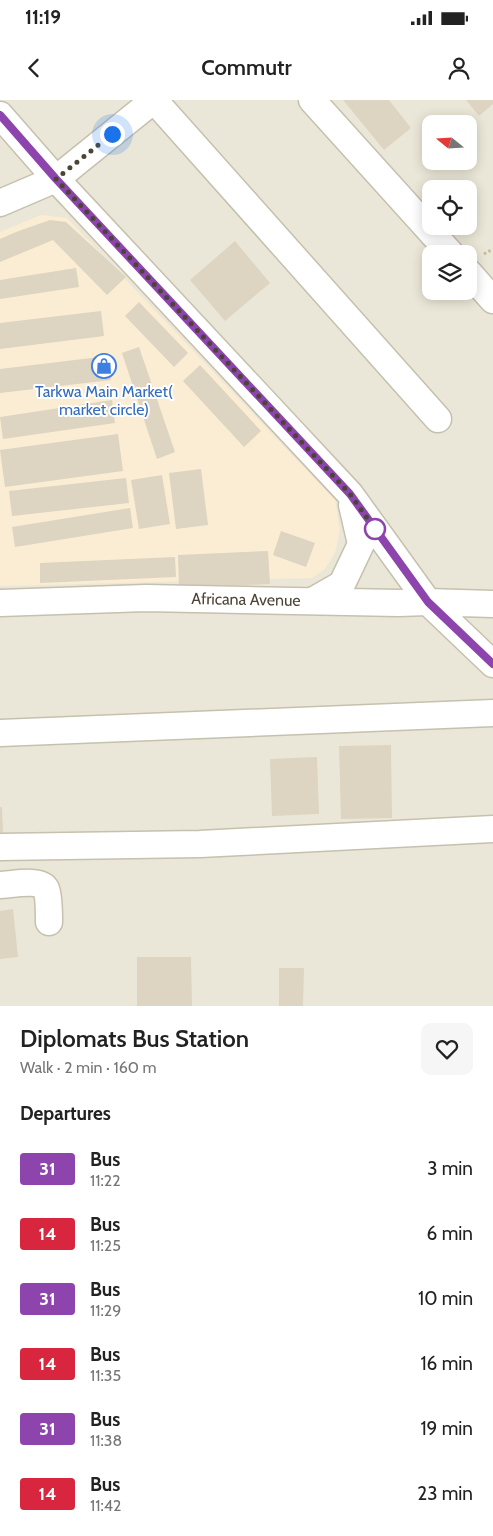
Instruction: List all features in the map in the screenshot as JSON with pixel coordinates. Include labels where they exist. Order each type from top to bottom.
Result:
[{"type":"street","points":[[0,203],[56,179],[154,100],[438,419]]},
{"type":"street","points":[[312,100],[443,245]]},
{"type":"street","points":[[0,115],[56,179],[350,494],[428,602],[493,664]]},
{"type":"street","points":[[477,282],[493,300]]},
{"type":"street","points":[[314,600],[342,584],[361,544],[350,494]]},
{"type":"street","name":"Africana Avenue","points":[[0,603],[146,598],[493,604]]},
{"type":"street","points":[[0,733],[493,713]]},
{"type":"street","points":[[0,847],[200,844],[493,829]]},
{"type":"street","points":[[0,886],[40,884],[46,889],[49,922]]},
{"type":"shaded area","points":[[0,100],[493,100],[493,1006],[0,1006]]},
{"type":"shaded area","name":"Tarkwa Main Market( market circle)","points":[[41,215],[67,218],[335,500],[340,530],[335,553],[325,569],[312,578],[0,586],[0,232]]},
{"type":"building","points":[[343,100],[389,100],[411,128],[384,150]]},
{"type":"building","points":[[466,100],[493,100],[493,104],[479,116]]},
{"type":"building","points":[[50,220],[66,222],[126,277],[107,295],[53,240],[0,262],[0,239]]},
{"type":"building","points":[[235,241],[270,283],[225,321],[190,280]]},
{"type":"building","points":[[76,268],[79,287],[0,299],[0,280]]},
{"type":"building","points":[[139,302],[188,353],[174,367],[125,316]]},
{"type":"building","points":[[101,311],[104,336],[0,349],[0,323]]},
{"type":"building","points":[[139,347],[175,452],[157,459],[122,353]]},
{"type":"building","points":[[108,356],[111,380],[0,393],[0,369]]},
{"type":"building","points":[[200,365],[261,431],[244,447],[183,381]]},
{"type":"building","points":[[112,400],[115,423],[3,439],[0,417]]},
{"type":"building","points":[[118,434],[123,471],[5,487],[0,450]]},
{"type":"building","points":[[201,469],[208,525],[176,529],[169,473]]},
{"type":"building","points":[[162,475],[170,524],[139,529],[131,480]]},
{"type":"building","points":[[126,478],[129,503],[12,516],[9,491]]},
{"type":"building","points":[[130,508],[133,528],[15,547],[12,527]]},
{"type":"building","points":[[281,531],[315,543],[306,567],[273,555]]},
{"type":"building","points":[[268,551],[270,584],[179,588],[178,555]]},
{"type":"building","points":[[175,557],[176,577],[40,583],[40,563]]},
{"type":"building","points":[[391,745],[392,818],[341,819],[339,746]]},
{"type":"building","points":[[317,757],[319,814],[272,816],[270,759]]},
{"type":"building","points":[[0,807],[2,807],[3,832],[0,833]]},
{"type":"building","points":[[13,909],[18,957],[0,959],[0,911]]},
{"type":"building","points":[[137,957],[191,957],[192,1006],[137,1006]]},
{"type":"building","points":[[279,968],[304,968],[303,1006],[279,1006]]},
{"type":"bus line","name":"31","points":[[0,115],[56,179],[350,494],[428,602],[493,664]]},
{"type":"place","name":"Tarkwa Main Market( market circle)","points":[[104,366]]},
{"type":"route","points":[[112,134],[56,179],[350,494],[375,529]]}]
